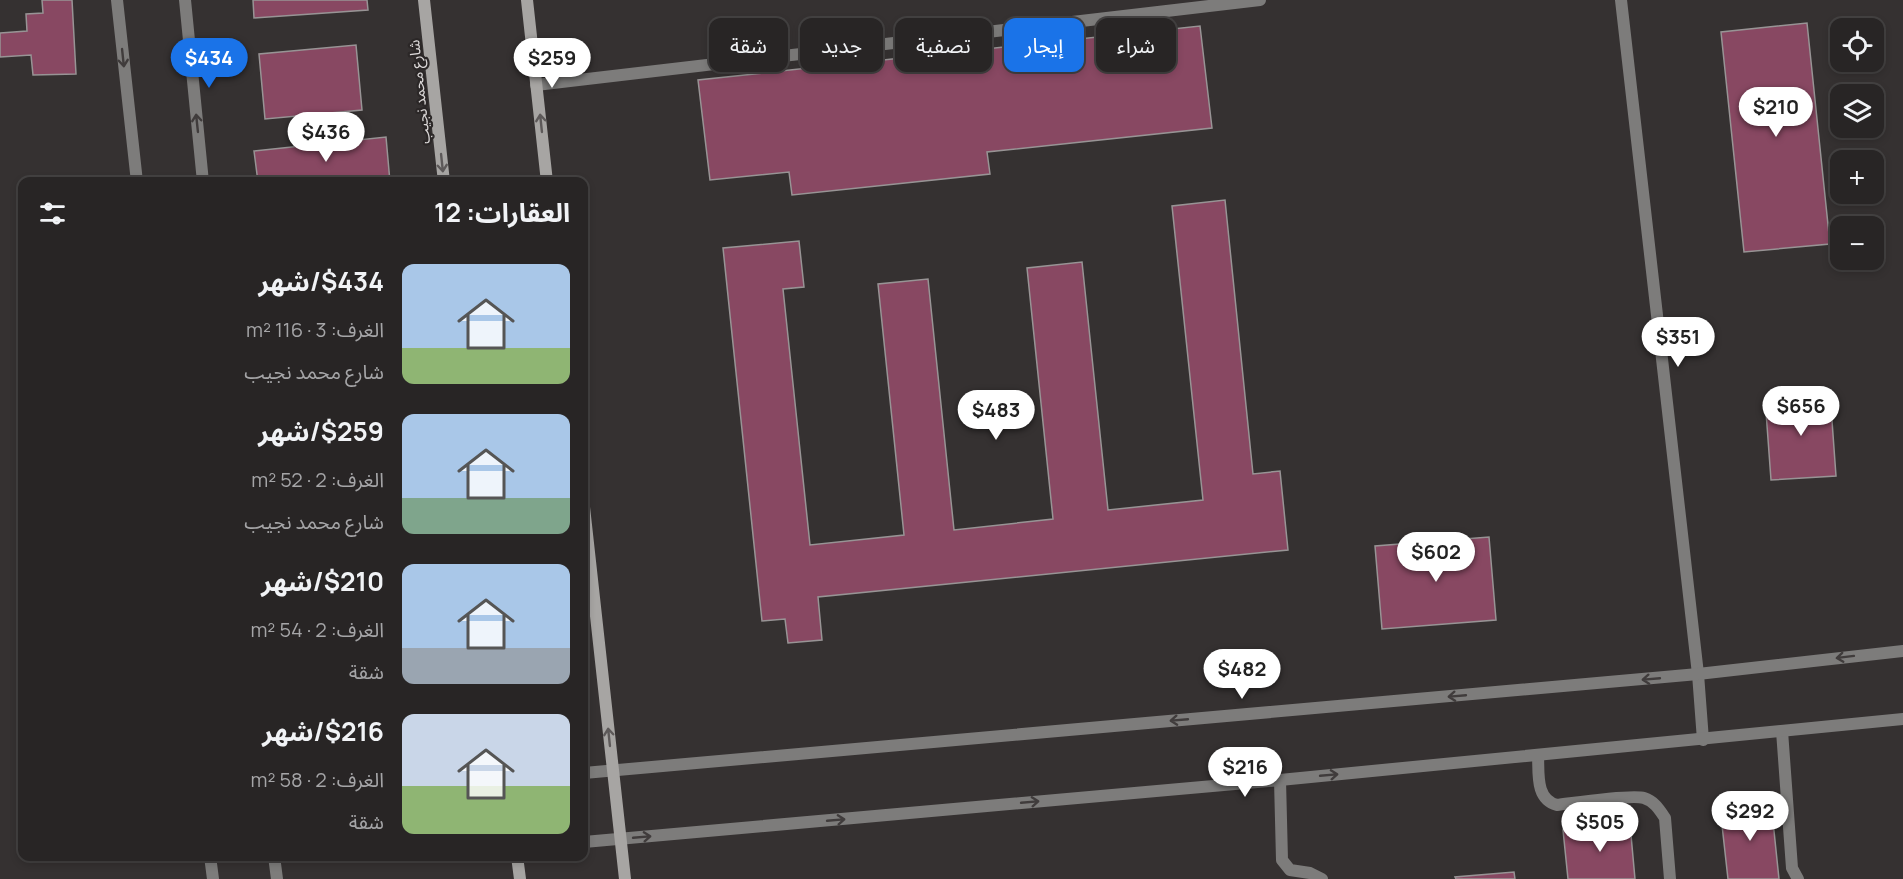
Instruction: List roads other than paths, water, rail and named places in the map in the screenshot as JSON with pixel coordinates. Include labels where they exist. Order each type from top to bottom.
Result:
[{"type":"street","points":[[117,0],[136,177]]},
{"type":"street","points":[[185,0],[203,177]]},
{"type":"street","name":"شارع محمد نجيب","points":[[424,0],[443,177]]},
{"type":"street","points":[[527,0],[546,177]]},
{"type":"street","points":[[536,85],[1260,0]]},
{"type":"street","points":[[1621,0],[1698,674],[1702,740]]},
{"type":"street","points":[[588,543],[625,879]]},
{"type":"street","points":[[588,773],[1698,674],[1903,651]]},
{"type":"street","points":[[588,843],[1280,780],[1903,719]]},
{"type":"street","points":[[1782,731],[1792,868],[1797,879]]},
{"type":"street","points":[[1538,755],[1540,791],[1550,803],[1557,805],[1637,796],[1652,802],[1665,818],[1670,879]]},
{"type":"street","points":[[1280,780],[1282,860],[1290,870],[1310,873],[1322,879]]},
{"type":"street","points":[[211,861],[213,879]]},
{"type":"street","points":[[275,861],[277,879]]},
{"type":"street","points":[[518,861],[520,879]]}]
